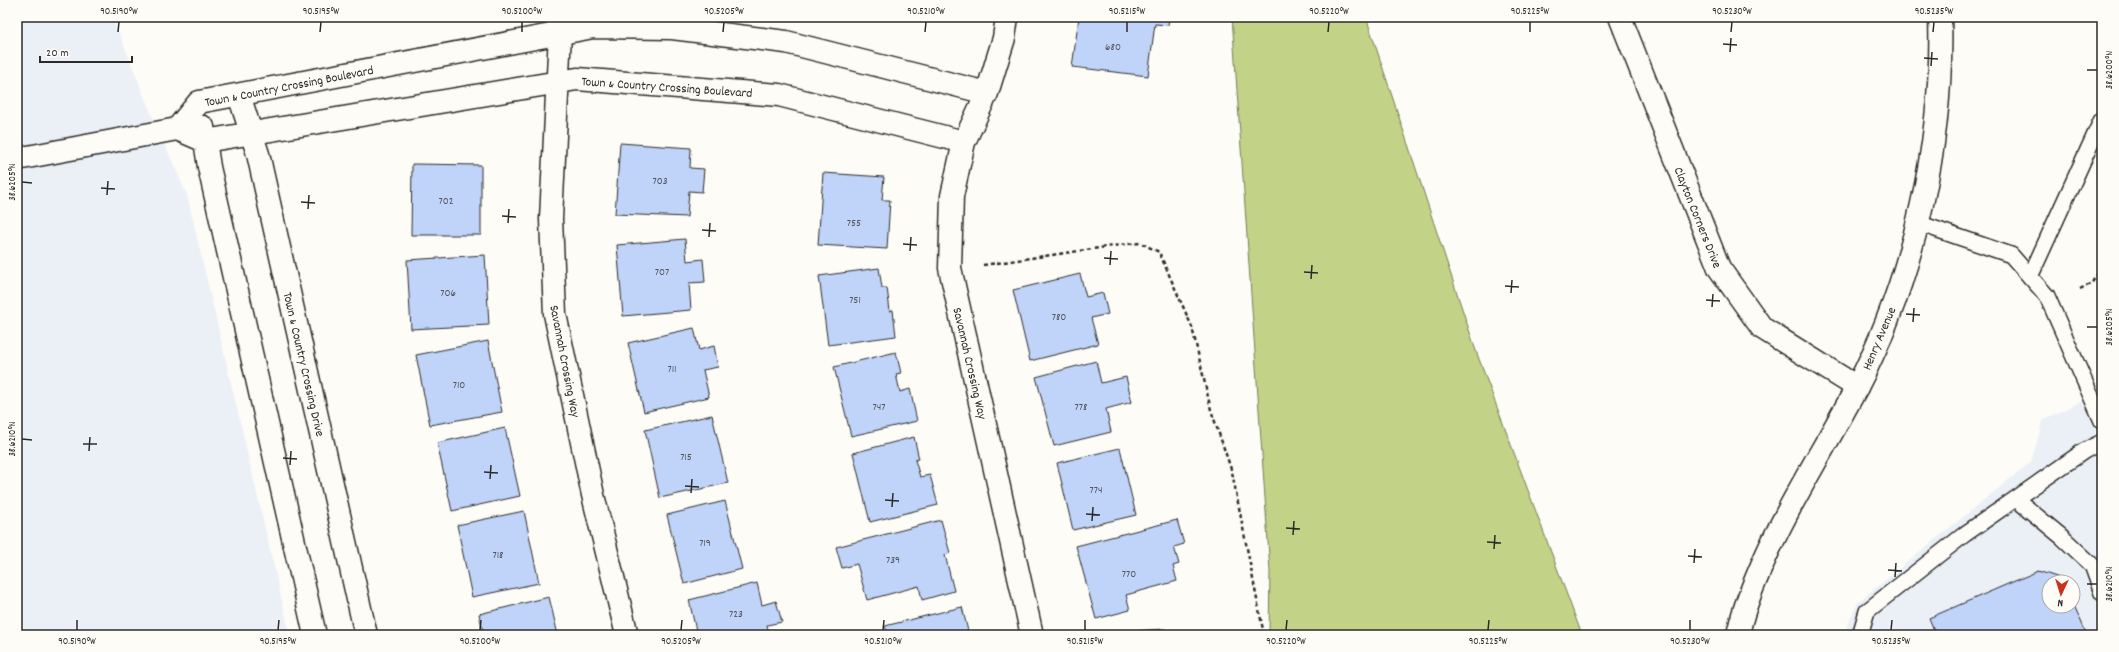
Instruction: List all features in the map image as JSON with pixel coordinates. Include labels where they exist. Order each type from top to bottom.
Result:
[{"type":"street","name":"Savannah Crossing Way","points":[[1007,17],[1004,38],[987,93],[964,142],[952,196],[950,268],[1032,635]]},
{"type":"street","name":"Clayton Corners Drive","points":[[1620,17],[1719,268],[1762,328],[1857,387]]},
{"type":"street","name":"Henry Avenue","points":[[1738,635],[1742,612],[1774,537],[1857,387],[1890,313],[1918,223],[1936,120],[1940,17]]},
{"type":"street","name":"Savannah Crossing Way","points":[[558,25],[551,219],[555,314],[593,495],[627,635]]},
{"type":"street","name":"Town & Country Crossing Boulevard","points":[[177,129],[199,102],[239,95],[558,25],[672,28],[786,42],[987,93]]},
{"type":"street","name":"Town & Country Crossing Boulevard","points":[[205,141],[577,79],[606,80],[779,95],[964,142]]},
{"type":"street","name":"Town & Country Crossing Drive","points":[[239,95],[258,154],[366,635]]},
{"type":"street","points":[[199,102],[209,167],[315,635]]},
{"type":"street","points":[[17,159],[177,129],[205,141]]},
{"type":"lane","points":[[2030,278],[2102,119]]},
{"type":"lane","points":[[1918,223],[2010,254],[2047,296],[2102,421]]},
{"type":"lane","points":[[1860,635],[1868,611],[1965,534],[2084,451],[2102,442]]},
{"type":"lane","points":[[2016,498],[2092,565],[2102,592]]},
{"type":"path","points":[[983,265],[1127,244],[1141,243],[1159,252],[1192,327],[1211,410],[1232,472],[1264,635]]},
{"type":"path","points":[[2080,289],[2092,283],[2097,273],[2102,245]]},
{"type":"shaded area","points":[[17,17],[113,17],[148,106],[187,195],[290,635],[17,635]]},
{"type":"shaded area","points":[[2102,391],[2102,635],[1843,635],[1858,602],[2031,462],[2043,420]]},
{"type":"green space","points":[[1232,17],[1366,17],[1476,351],[1582,635],[1269,635],[1270,571]]},
{"type":"building","points":[[1079,17],[1169,17],[1168,25],[1155,24],[1148,76],[1072,67]]},
{"type":"building","points":[[620,143],[691,148],[690,168],[704,169],[702,192],[689,191],[687,217],[615,214]]},
{"type":"building","points":[[412,164],[481,165],[481,235],[411,235]]},
{"type":"building","points":[[823,173],[884,177],[882,200],[890,200],[887,249],[818,245]]},
{"type":"building","points":[[685,239],[687,261],[703,259],[705,282],[689,283],[691,310],[623,316],[617,245]]},
{"type":"building","points":[[485,255],[489,325],[411,329],[407,260]]},
{"type":"building","points":[[879,268],[882,288],[887,288],[890,311],[893,310],[896,336],[828,345],[819,276]]},
{"type":"building","points":[[1080,274],[1086,297],[1103,293],[1108,314],[1091,318],[1098,344],[1030,361],[1013,290]]},
{"type":"building","points":[[694,328],[699,350],[714,346],[718,367],[703,370],[709,397],[644,412],[628,343]]},
{"type":"building","points":[[488,341],[502,412],[430,425],[416,355]]},
{"type":"building","points":[[896,352],[901,373],[896,374],[900,392],[910,389],[917,421],[851,436],[834,367]]},
{"type":"building","points":[[1096,361],[1101,383],[1126,377],[1132,402],[1106,409],[1111,432],[1054,446],[1036,377]]},
{"type":"building","points":[[712,415],[728,483],[660,498],[645,430]]},
{"type":"building","points":[[505,428],[520,496],[452,511],[437,443]]},
{"type":"building","points":[[914,437],[919,459],[915,460],[920,477],[930,475],[938,505],[870,522],[853,453]]},
{"type":"building","points":[[1120,448],[1136,515],[1073,530],[1057,463]]},
{"type":"building","points":[[725,501],[742,569],[684,584],[667,515]]},
{"type":"building","points":[[524,511],[539,583],[472,597],[457,525]]},
{"type":"building","points":[[941,520],[950,553],[945,555],[954,591],[922,600],[919,586],[867,600],[857,564],[842,568],[836,547]]},
{"type":"building","points":[[1177,520],[1184,544],[1174,547],[1179,564],[1173,566],[1177,581],[1126,595],[1130,610],[1096,619],[1076,546]]},
{"type":"building","points":[[2038,571],[2047,574],[2041,574],[2041,614],[2078,614],[2087,635],[1936,635],[1929,618]]},
{"type":"building","points":[[757,583],[762,605],[776,601],[782,622],[767,625],[769,635],[697,635],[689,600]]},
{"type":"building","points":[[549,597],[558,635],[484,635],[479,614]]},
{"type":"building","points":[[962,607],[969,635],[888,635],[885,626]]},
{"type":"building","points":[[1165,629],[1165,635],[1098,635],[1098,633]]}]
